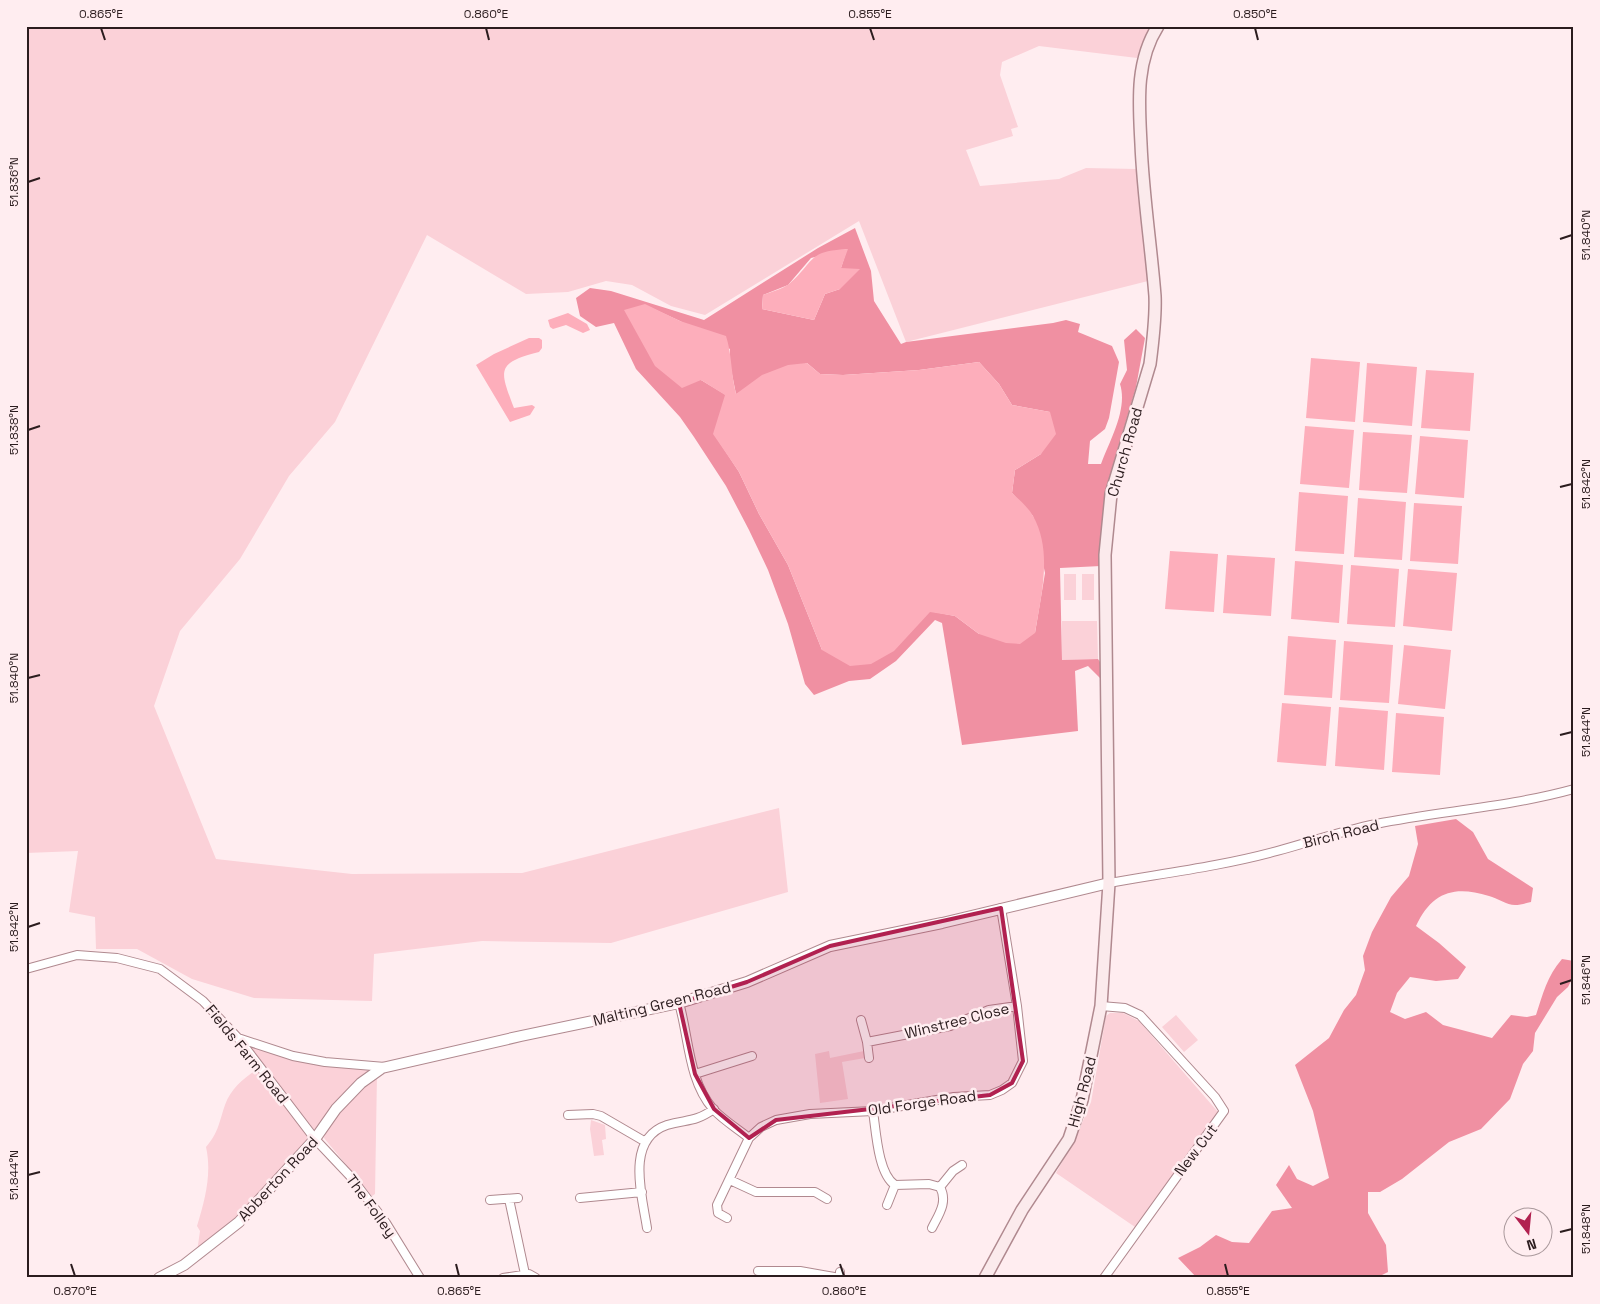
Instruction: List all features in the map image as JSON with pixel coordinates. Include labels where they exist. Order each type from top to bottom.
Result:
[{"type":"main road","name":"Church Road","points":[[1110,883],[1105,555],[1111,494],[1150,364],[1153,343],[1155,296],[1143,195],[1139,100],[1144,58],[1158,26]]},
{"type":"main road","name":"High Road","points":[[985,1278],[1022,1210],[1062,1152],[1082,1100],[1101,1006],[1110,883]]},
{"type":"street","name":"Birch Road","points":[[1110,883],[1186,872],[1277,851],[1333,834],[1378,824],[1439,815],[1574,789]]},
{"type":"street","name":"Malting Green Road","points":[[238,1038],[264,1047],[324,1062],[385,1067],[680,1003],[747,982],[830,946],[942,923],[1110,883]]},
{"type":"street","name":"Old Forge Road","points":[[727,1218],[718,1213],[717,1205],[749,1138],[761,1127],[776,1120],[810,1114],[873,1111],[954,1096],[990,1095],[1012,1083],[1023,1062],[1017,1006],[1001,908]]},
{"type":"street","name":"Fields Farm Road","points":[[26,969],[76,955],[117,958],[160,970],[204,1001],[238,1038],[315,1139]]},
{"type":"street","points":[[680,1003],[695,1074],[701,1091],[714,1109],[749,1138]]},
{"type":"street","name":"Winstree Close","points":[[866,1042],[950,1026],[989,1010],[1017,1006]]},
{"type":"street","name":"New Cut","points":[[1101,1006],[1125,1008],[1140,1015],[1215,1098],[1224,1111],[1104,1278]]},
{"type":"street","points":[[861,1020],[869,1058]]},
{"type":"street","points":[[256,1062],[264,1047]]},
{"type":"street","points":[[695,1074],[752,1056]]},
{"type":"street","name":"Abberton Road","points":[[159,1278],[184,1265],[239,1222],[315,1139],[336,1109],[361,1083],[385,1067]]},
{"type":"street","points":[[647,1228],[642,1192],[640,1153],[644,1141],[668,1125],[696,1120],[714,1109]]},
{"type":"street","points":[[873,1111],[887,1178],[895,1186],[929,1184],[940,1187],[944,1194],[944,1203],[932,1228]]},
{"type":"street","points":[[568,1115],[593,1114],[601,1116],[644,1141]]},
{"type":"street","name":"The Folley","points":[[315,1139],[332,1154],[386,1223],[420,1278]]},
{"type":"street","points":[[871,1149],[879,1147]]},
{"type":"street","points":[[940,1187],[953,1171],[962,1165]]},
{"type":"street","points":[[730,1180],[756,1192],[815,1192],[827,1200]]},
{"type":"street","points":[[887,1205],[895,1186]]},
{"type":"street","points":[[580,1198],[642,1192]]},
{"type":"street","points":[[490,1200],[518,1198]]},
{"type":"street","points":[[509,1199],[526,1274]]},
{"type":"street","points":[[763,1273],[800,1271],[840,1278],[840,1272]]},
{"type":"street","points":[[503,1278],[526,1274],[536,1278]]},
{"type":"highlighted area","points":[[1001,908],[1023,1061],[1012,1083],[990,1095],[776,1120],[749,1138],[714,1109],[695,1074],[679,1003],[747,982],[830,946]]},
{"type":"shaded area","points":[[26,26],[1152,26],[1137,58],[1039,46],[1002,62],[1000,75],[1018,127],[1011,129],[1013,136],[966,150],[980,186],[1059,179],[1086,168],[1137,169],[1148,281],[906,342],[859,221],[705,315],[671,306],[632,285],[606,281],[568,292],[526,294],[427,235],[335,422],[289,476],[240,559],[180,631],[154,706],[216,859],[352,874],[522,873],[779,808],[788,892],[611,943],[482,941],[374,954],[372,1001],[254,998],[192,979],[137,949],[96,949],[95,917],[69,912],[78,851],[26,853]]},
{"type":"shaded area","points":[[855,228],[871,271],[874,301],[901,344],[1066,320],[1080,324],[1078,332],[1112,346],[1119,362],[1109,418],[1105,429],[1090,441],[1088,464],[1101,464],[1120,414],[1122,394],[1120,384],[1127,370],[1124,340],[1136,329],[1145,338],[1136,387],[1107,485],[1103,511],[1101,566],[1060,568],[1062,660],[1098,659],[1102,665],[1101,679],[1088,666],[1075,671],[1078,731],[962,745],[942,623],[935,620],[896,661],[870,679],[849,681],[814,695],[805,684],[788,624],[768,570],[726,486],[680,417],[636,369],[614,323],[596,327],[580,316],[576,298],[590,288],[611,291],[704,320],[818,248]],"holes":[[[847,249],[841,268],[840,289],[825,294],[814,320],[762,309],[763,295],[788,285],[811,258]],[[645,305],[680,321],[730,349],[730,364],[736,394],[807,363],[820,374],[843,375],[919,370],[979,362],[999,384],[1012,405],[1050,412],[1041,454],[1015,470],[1012,493],[1033,516],[1045,573],[1035,633],[979,634],[955,616],[929,611],[917,624],[822,650],[788,565],[759,514],[739,472],[714,434],[726,395],[701,380]]]},
{"type":"shaded area","points":[[848,249],[841,268],[860,269],[840,289],[825,294],[814,320],[762,309],[763,295],[789,284],[812,259],[825,252]]},
{"type":"shaded area","points":[[645,304],[680,321],[726,336],[736,394],[762,375],[788,365],[807,363],[820,374],[843,375],[919,370],[979,362],[999,384],[1012,405],[1050,412],[1056,434],[1041,454],[1015,470],[1012,493],[1033,516],[1043,544],[1044,574],[1035,633],[1020,644],[1006,643],[979,634],[955,616],[930,612],[894,651],[871,664],[850,666],[822,650],[788,565],[759,514],[739,472],[713,434],[725,395],[701,380],[682,388],[655,366],[624,310]]},
{"type":"shaded area","points":[[568,313],[587,324],[590,330],[583,333],[566,325],[553,329],[550,327],[548,320]]},
{"type":"shaded area","points":[[529,338],[539,338],[542,340],[542,348],[539,352],[515,360],[508,365],[504,377],[514,408],[532,405],[535,407],[530,415],[510,422],[476,365],[494,354]]},
{"type":"shaded area","points":[[1311,358],[1360,362],[1355,422],[1306,418]]},
{"type":"shaded area","points":[[1367,363],[1417,367],[1412,426],[1363,422]]},
{"type":"shaded area","points":[[1426,370],[1474,373],[1470,431],[1421,428]]},
{"type":"shaded area","points":[[1305,426],[1354,430],[1349,488],[1300,484]]},
{"type":"shaded area","points":[[1363,432],[1412,435],[1407,493],[1359,490]]},
{"type":"shaded area","points":[[1420,436],[1468,440],[1464,498],[1415,494]]},
{"type":"shaded area","points":[[1299,492],[1348,496],[1344,554],[1295,551]]},
{"type":"shaded area","points":[[1358,498],[1406,502],[1402,560],[1354,557]]},
{"type":"shaded area","points":[[1414,503],[1462,506],[1458,564],[1410,561]]},
{"type":"shaded area","points":[[1170,551],[1218,554],[1214,612],[1165,609]]},
{"type":"shaded area","points":[[1227,555],[1275,558],[1271,616],[1223,613]]},
{"type":"shaded area","points":[[1295,561],[1343,565],[1339,623],[1291,619]]},
{"type":"shaded area","points":[[1351,565],[1399,569],[1395,627],[1347,624]]},
{"type":"shaded area","points":[[1408,569],[1457,573],[1452,631],[1403,626]]},
{"type":"shaded area","points":[[1064,574],[1076,574],[1076,600],[1064,600]]},
{"type":"shaded area","points":[[1082,574],[1094,574],[1094,600],[1082,600]]},
{"type":"shaded area","points":[[1062,621],[1097,621],[1098,659],[1062,660]]},
{"type":"shaded area","points":[[1288,636],[1336,640],[1332,698],[1284,695]]},
{"type":"shaded area","points":[[1344,641],[1393,645],[1389,703],[1340,700]]},
{"type":"shaded area","points":[[1404,645],[1451,650],[1445,709],[1398,704]]},
{"type":"shaded area","points":[[1282,703],[1331,707],[1326,766],[1277,762]]},
{"type":"shaded area","points":[[1339,707],[1388,711],[1384,770],[1335,766]]},
{"type":"shaded area","points":[[1396,713],[1444,717],[1440,775],[1392,772]]},
{"type":"shaded area","points":[[1456,819],[1473,832],[1488,859],[1533,888],[1531,902],[1512,905],[1489,896],[1465,891],[1445,894],[1429,905],[1416,926],[1466,967],[1458,979],[1436,981],[1410,977],[1397,993],[1390,1012],[1405,1019],[1426,1012],[1443,1025],[1492,1038],[1511,1015],[1527,1017],[1536,1015],[1546,986],[1557,965],[1562,959],[1574,961],[1574,975],[1568,987],[1557,997],[1535,1033],[1533,1051],[1523,1064],[1510,1099],[1481,1129],[1449,1142],[1402,1179],[1380,1192],[1368,1192],[1368,1213],[1386,1245],[1388,1272],[1380,1276],[1359,1275],[1357,1278],[1197,1278],[1178,1258],[1200,1247],[1216,1235],[1232,1242],[1249,1243],[1272,1211],[1292,1208],[1276,1185],[1289,1165],[1297,1179],[1313,1186],[1329,1178],[1313,1111],[1295,1065],[1329,1038],[1344,1010],[1356,995],[1365,970],[1363,956],[1372,932],[1391,897],[1409,876],[1418,844],[1415,826]]},
{"type":"shaded area","points":[[1110,1013],[1123,1013],[1139,1021],[1218,1112],[1135,1227],[1056,1173],[1076,1137],[1091,1102],[1106,1016]]},
{"type":"shaded area","points":[[1176,1015],[1198,1040],[1184,1052],[1162,1027]]},
{"type":"shaded area","points":[[244,1044],[332,1067],[370,1070],[313,1131]]},
{"type":"shaded area","points":[[829,1051],[830,1058],[864,1051],[865,1058],[842,1062],[848,1099],[820,1103],[815,1054]]},
{"type":"shaded area","points":[[259,1068],[309,1135],[308,1141],[229,1226],[197,1252],[200,1231],[197,1226],[208,1177],[206,1147],[216,1132],[225,1105],[234,1088]]},
{"type":"shaded area","points":[[377,1074],[375,1194],[372,1196],[324,1138],[325,1132],[360,1087]]},
{"type":"shaded area","points":[[591,1120],[605,1125],[606,1139],[602,1140],[604,1155],[594,1156],[590,1129]]}]
